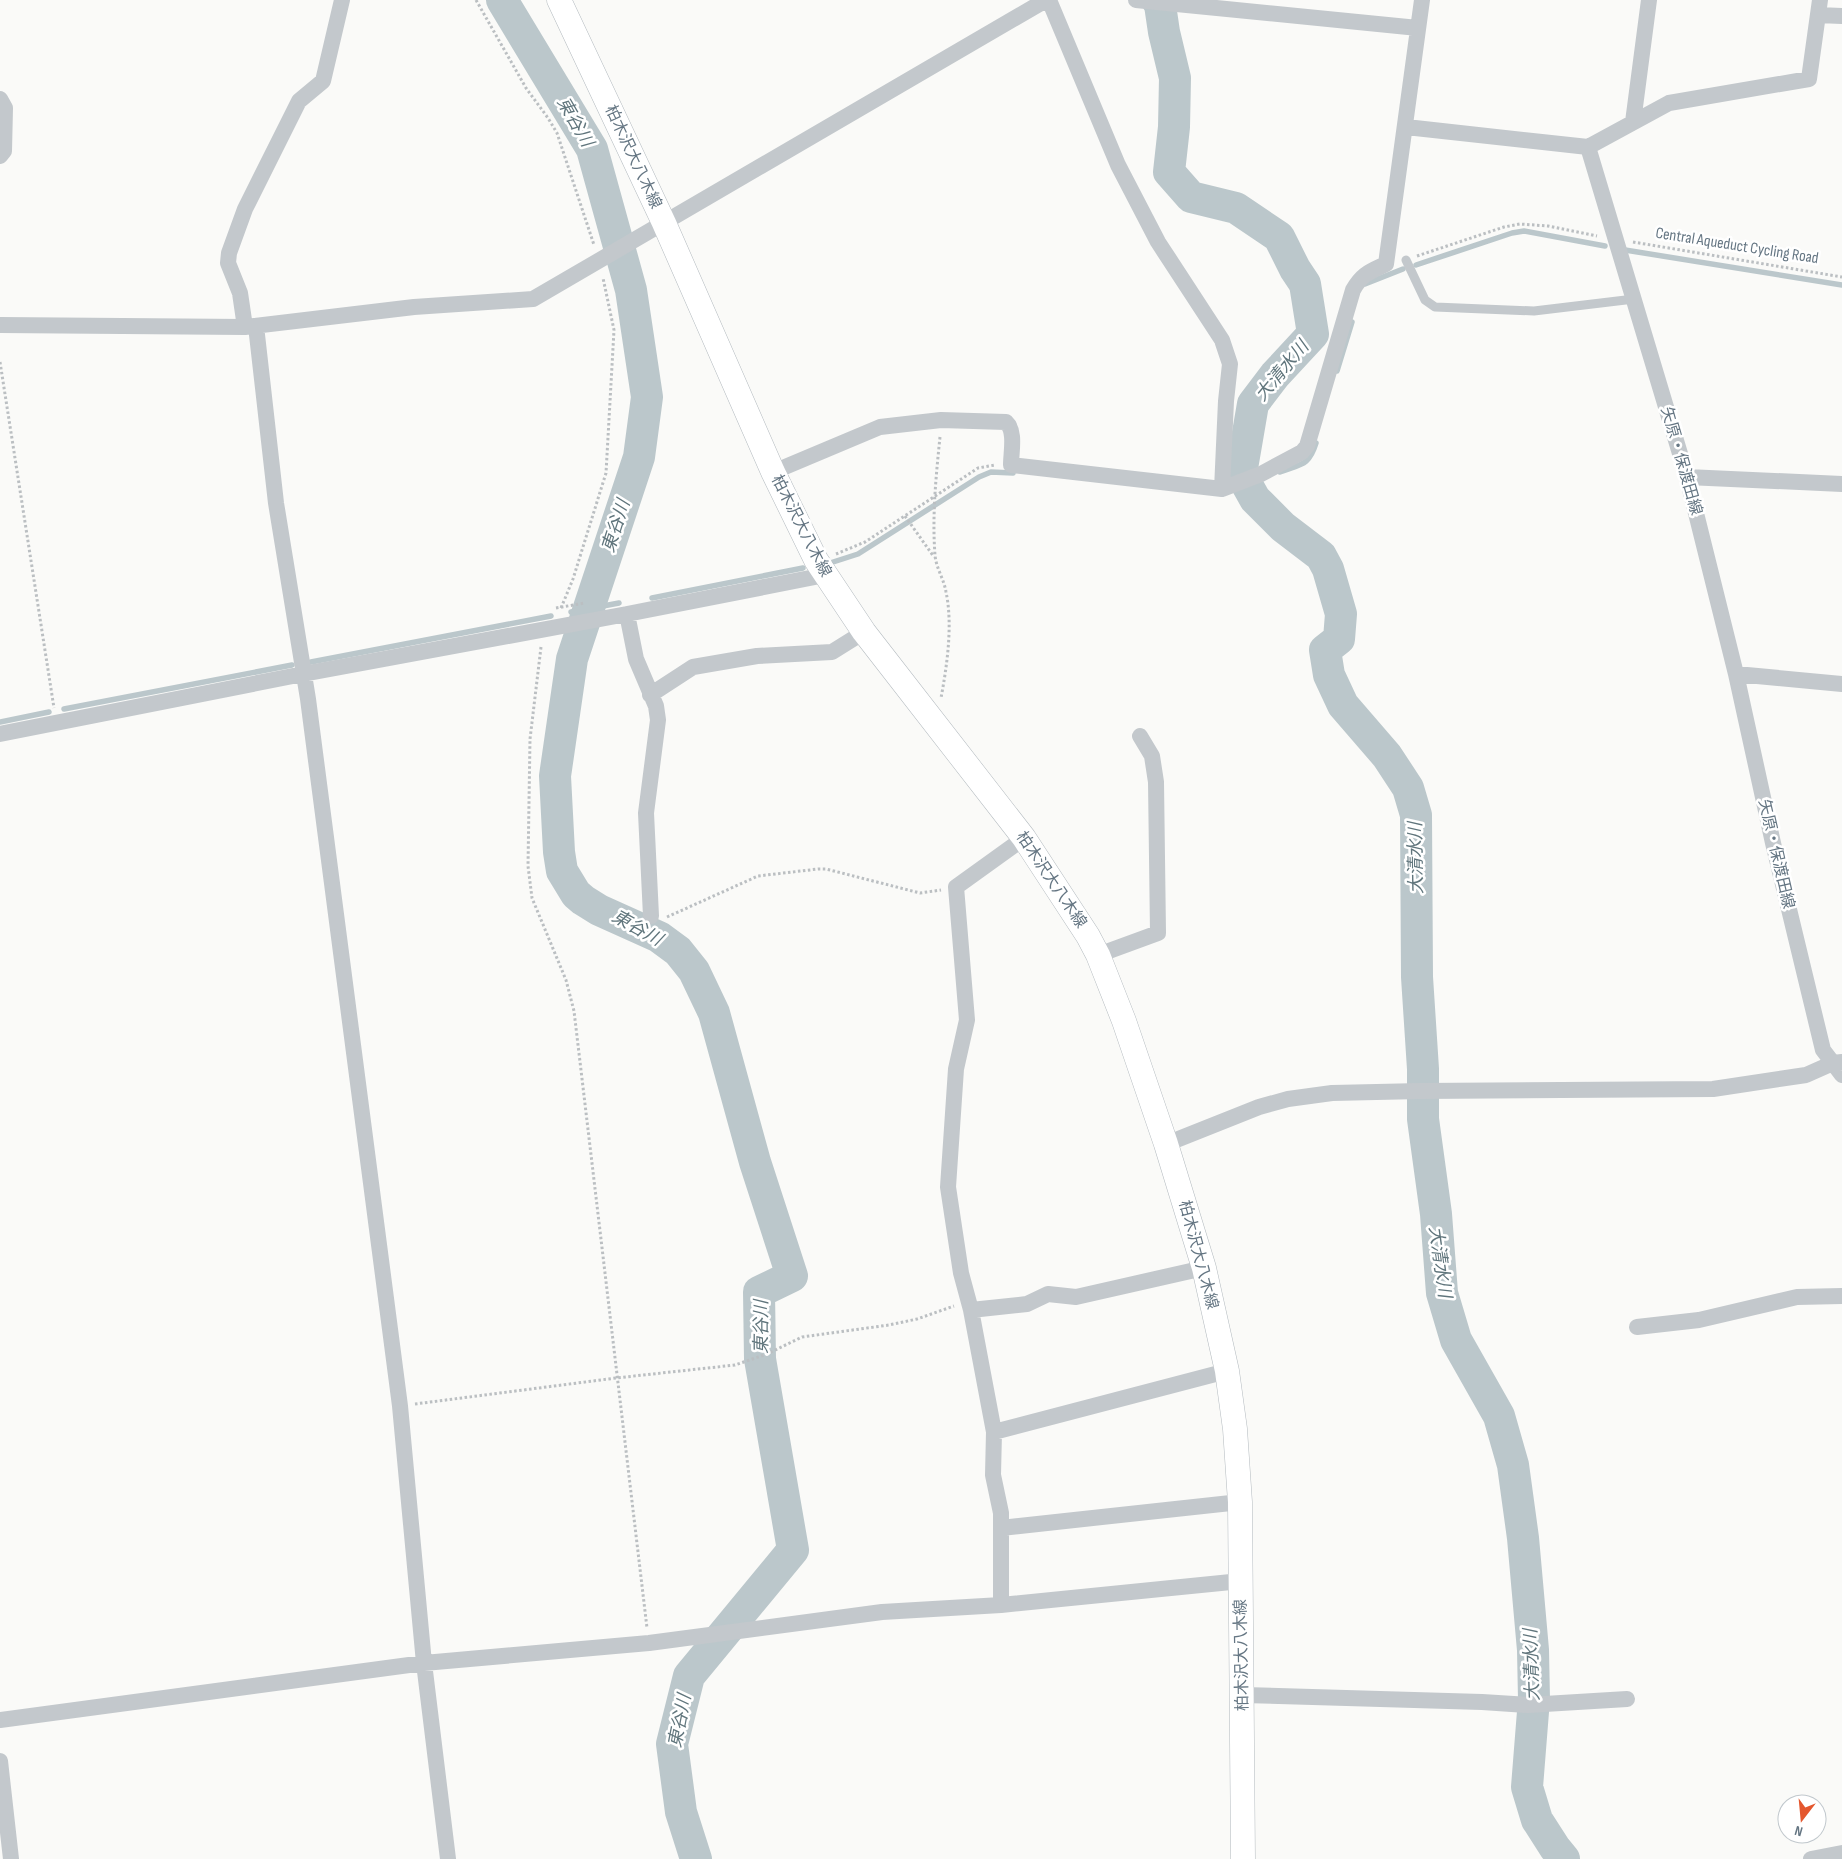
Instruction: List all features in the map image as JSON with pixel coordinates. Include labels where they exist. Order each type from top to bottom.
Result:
[{"type":"main road","name":"柏木沢大八木線","points":[[559,0],[664,223],[772,472],[816,560],[829,565],[864,632],[1024,838],[1098,955],[1124,1021],[1166,1144],[1204,1268],[1227,1372],[1235,1429],[1240,1502],[1243,1859]]},
{"type":"street","points":[[342,0],[323,81],[299,101],[245,209],[229,253],[228,263],[251,327],[276,502],[308,699],[400,1406],[424,1663],[448,1859]]},
{"type":"street","points":[[0,325],[251,327],[414,307],[533,299],[630,240],[664,223],[1047,0],[1118,165],[1158,242],[1222,340],[1230,364],[1226,401],[1226,488]]},
{"type":"street","points":[[1136,0],[1418,28]]},
{"type":"street","points":[[772,472],[880,427],[942,420],[1006,422],[1012,432],[1011,465],[1226,488],[1261,474],[1302,452],[1308,446],[1353,290],[1365,273],[1386,264],[1422,0]]},
{"type":"street","points":[[1633,122],[1649,0]]},
{"type":"street","points":[[1406,127],[1588,148],[1670,103],[1809,79],[1819,8],[1842,16]]},
{"type":"street","points":[[0,99],[5,108],[4,150],[0,156]]},
{"type":"street","name":"矢原・保渡田線","points":[[1588,148],[1687,477],[1736,674],[1772,843],[1823,1050],[1839,1066]]},
{"type":"street","points":[[1687,477],[1842,484]]},
{"type":"street","points":[[0,734],[303,674],[622,615],[829,565]]},
{"type":"street","points":[[622,615],[636,659],[656,706],[658,720],[646,813],[651,916]]},
{"type":"street","points":[[650,695],[693,667],[757,656],[832,652],[864,632]]},
{"type":"street","points":[[1736,674],[1842,684]]},
{"type":"street","points":[[1098,955],[1158,933],[1156,782],[1152,756],[1140,736]]},
{"type":"street","points":[[1001,1605],[1001,1513],[993,1475],[994,1432],[970,1305],[961,1273],[948,1187],[956,1069],[967,1020],[956,887],[1024,838]]},
{"type":"street","points":[[1166,1144],[1259,1107],[1288,1099],[1332,1093],[1713,1089],[1806,1075],[1839,1066]]},
{"type":"street","points":[[970,1305],[1028,1304],[1048,1294],[1076,1297],[1204,1268]]},
{"type":"street","points":[[1637,1327],[1699,1320],[1797,1297],[1842,1296]]},
{"type":"street","points":[[994,1432],[1227,1372]]},
{"type":"street","points":[[1001,1528],[1240,1502]]},
{"type":"street","points":[[0,1720],[424,1663],[648,1643],[882,1612],[1001,1605],[1240,1581]]},
{"type":"street","points":[[1243,1695],[1482,1702],[1528,1706],[1627,1699]]},
{"type":"street","points":[[0,1761],[11,1859]]},
{"type":"street","points":[[1811,1859],[1842,1853]]},
{"type":"lane","points":[[1406,260],[1426,300],[1435,307],[1534,311],[1634,299]]},
{"type":"path","points":[[476,0],[526,88],[557,133],[601,258],[614,330],[606,473],[562,607],[564,625]]},
{"type":"path","points":[[1406,260],[1504,227],[1520,224],[1548,226],[1600,236]]},
{"type":"path","name":"Central Aqueduct Cycling Road","points":[[1627,241],[1842,277]]},
{"type":"path","points":[[0,362],[57,723]]},
{"type":"path","points":[[935,558],[934,498],[942,420]]},
{"type":"path","points":[[829,565],[978,468],[1000,464],[1011,465]]},
{"type":"path","points":[[905,517],[935,558],[946,591],[949,615],[945,673],[936,723]]},
{"type":"path","points":[[553,609],[572,605]]},
{"type":"path","points":[[544,630],[530,739],[528,866],[532,898],[566,980],[574,1011],[648,1643]]},
{"type":"path","points":[[651,916],[659,921],[758,876],[818,869],[826,869],[920,893],[956,887]]},
{"type":"path","points":[[400,1406],[616,1378],[735,1365],[767,1354],[802,1337],[889,1325],[970,1305]]},
{"type":"waterway","name":"東谷川","points":[[502,0],[592,149],[631,290],[647,397],[639,457],[572,659],[555,776],[559,852],[562,871],[576,894],[583,900],[599,910],[659,937],[678,951],[694,971],[714,1013],[755,1162],[792,1276],[759,1292],[760,1359],[793,1550],[689,1676],[672,1744],[681,1812],[696,1859]]},
{"type":"waterway","name":"大清水川","points":[[1157,0],[1160,5],[1164,32],[1175,78],[1174,127],[1169,172],[1191,197],[1236,208],[1279,237],[1305,284],[1313,334],[1275,375],[1253,404],[1241,474],[1255,499],[1283,527],[1321,556],[1328,569],[1341,614],[1339,639],[1325,650],[1329,675],[1343,705],[1387,756],[1408,788],[1416,815],[1417,977],[1423,1069],[1423,1119],[1436,1214],[1442,1293],[1456,1340],[1499,1416],[1513,1465],[1523,1538],[1533,1650],[1534,1699],[1527,1787],[1537,1820],[1564,1859]]},
{"type":"waterway","points":[[1416,265],[1512,233],[1524,231],[1605,246]]},
{"type":"waterway","points":[[1625,250],[1842,285]]},
{"type":"waterway","points":[[1365,284],[1403,269]]},
{"type":"waterway","points":[[1337,371],[1352,322]]},
{"type":"waterway","points":[[1280,472],[1307,460],[1316,443]]},
{"type":"waterway","points":[[830,563],[858,554],[979,477],[991,472],[1013,473]]},
{"type":"waterway","points":[[652,598],[803,568]]},
{"type":"waterway","points":[[571,612],[619,603]]},
{"type":"waterway","points":[[311,662],[551,616]]},
{"type":"waterway","points":[[64,709],[292,665]]},
{"type":"waterway","points":[[0,722],[49,712]]}]
